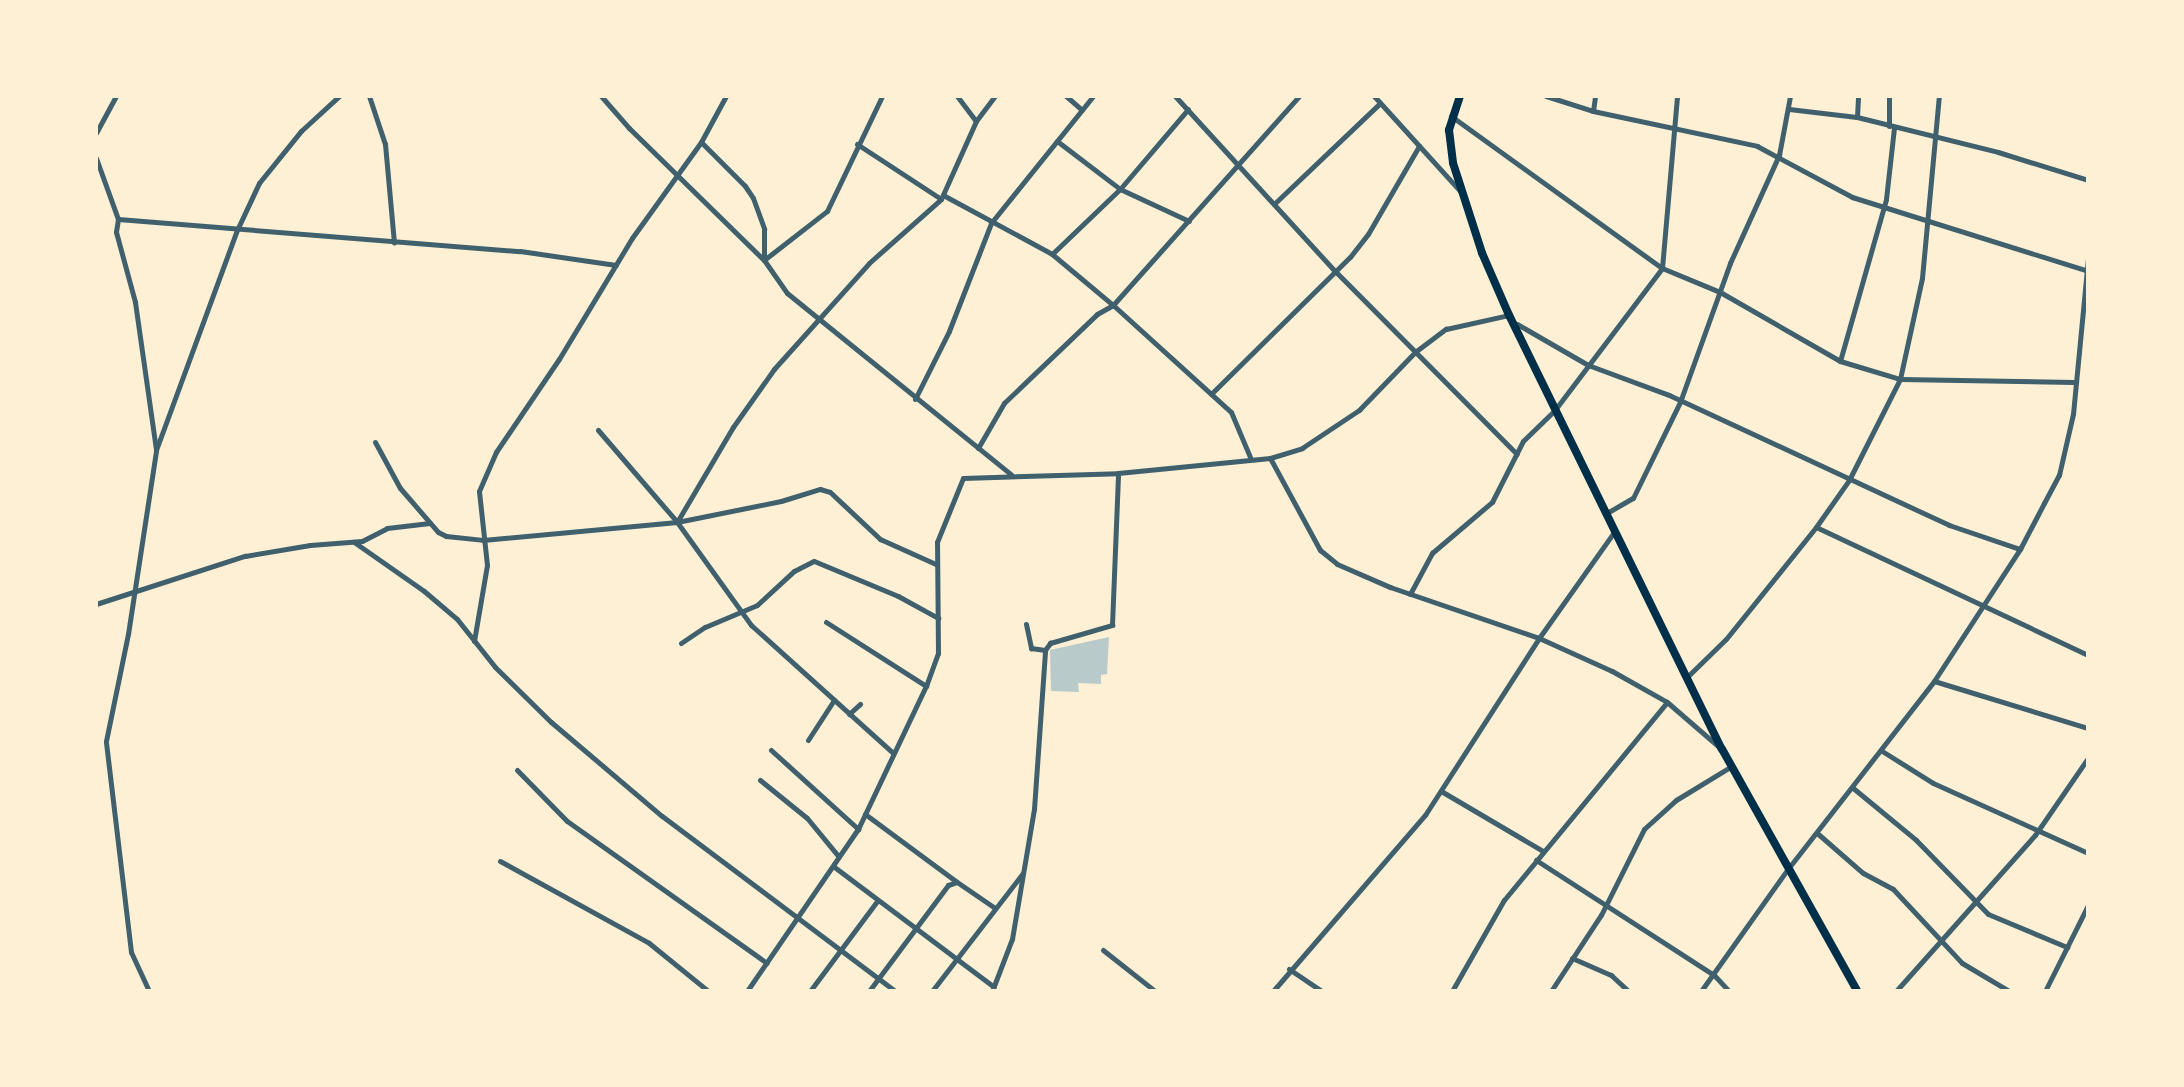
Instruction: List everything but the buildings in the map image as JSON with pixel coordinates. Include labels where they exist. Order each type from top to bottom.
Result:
[{"type":"main road","points":[[1460,96],[1451,116],[1450,145],[1462,193],[1509,315],[1516,324],[1554,411],[1722,749],[1787,870],[1857,991]]},
{"type":"street","points":[[96,133],[116,96]]},
{"type":"street","points":[[149,991],[131,952],[106,741],[135,590],[156,450],[237,230],[258,183],[301,131],[339,96]]},
{"type":"street","points":[[369,96],[385,144],[394,243]]},
{"type":"street","points":[[601,96],[678,177],[764,260],[787,292],[915,399],[1012,475]]},
{"type":"street","points":[[474,641],[487,565],[479,491],[496,452],[527,410],[616,265],[701,142],[726,96]]},
{"type":"street","points":[[764,260],[827,211],[857,144],[882,96]]},
{"type":"street","points":[[957,96],[976,121]]},
{"type":"street","points":[[677,522],[733,427],[774,369],[869,263],[942,197],[976,121],[994,96]]},
{"type":"street","points":[[1066,96],[1082,110]]},
{"type":"street","points":[[915,399],[950,331],[991,223],[1093,96]]},
{"type":"street","points":[[1175,96],[1237,167],[1335,271],[1517,454]]},
{"type":"street","points":[[978,448],[1004,403],[1097,314],[1113,305],[1299,96]]},
{"type":"street","points":[[1374,96],[1462,193]]},
{"type":"street","points":[[1546,96],[1593,111],[1734,139],[1779,155],[1852,197],[2085,270]]},
{"type":"street","points":[[1593,111],[1595,96]]},
{"type":"street","points":[[1410,594],[1432,553],[1492,502],[1530,433],[1554,411],[1662,267],[1671,128],[1677,96]]},
{"type":"street","points":[[1605,514],[1633,498],[1680,402],[1720,292],[1779,155],[1790,96]]},
{"type":"street","points":[[1857,117],[1858,96]]},
{"type":"street","points":[[1840,361],[1882,207],[1891,127],[1889,96]]},
{"type":"street","points":[[1687,677],[1726,639],[1816,527],[1849,480],[1900,379],[1922,278],[1933,137],[1939,96]]},
{"type":"street","points":[[1274,204],[1380,103]]},
{"type":"street","points":[[1052,254],[1120,189],[1188,109]]},
{"type":"street","points":[[1789,109],[1857,117],[2088,180]]},
{"type":"street","points":[[1451,116],[1662,267],[1720,292],[1840,361],[1900,379],[2074,382]]},
{"type":"street","points":[[1057,141],[1120,189],[1189,221]]},
{"type":"street","points":[[701,142],[746,186],[753,198],[764,229],[764,260]]},
{"type":"street","points":[[857,144],[942,197],[1052,254],[1113,305],[1231,412],[1250,457]]},
{"type":"street","points":[[1211,394],[1335,271],[1368,234],[1419,146]]},
{"type":"street","points":[[96,158],[118,219],[116,232],[135,302],[156,450]]},
{"type":"street","points":[[118,219],[394,243],[519,251],[616,265]]},
{"type":"street","points":[[1701,991],[1787,870],[1882,751],[1934,681],[2019,549],[2061,465],[2073,414],[2074,382],[2088,257]]},
{"type":"street","points":[[2081,309],[2088,309]]},
{"type":"street","points":[[747,991],[858,829],[926,686],[938,653],[936,564],[938,542],[963,478],[1118,472],[1250,457],[1270,458],[1302,448],[1359,410],[1415,352],[1446,329],[1509,315]]},
{"type":"street","points":[[1516,324],[1588,365],[1680,402],[1949,525],[2019,549]]},
{"type":"street","points":[[598,430],[677,522],[741,612],[893,753]]},
{"type":"street","points":[[375,441],[400,488],[442,535],[483,540],[677,522],[781,501],[820,489],[830,492],[880,539],[936,564]]},
{"type":"street","points":[[1270,458],[1327,557],[1410,594],[1539,638],[1612,670],[1667,702],[1722,749]]},
{"type":"street","points":[[833,866],[993,989],[1012,939],[1035,809],[1045,650],[1050,643],[1112,624],[1118,472]]},
{"type":"street","points":[[96,604],[244,556],[354,542],[387,528],[430,523]]},
{"type":"street","points":[[1816,527],[1982,608],[2088,655]]},
{"type":"street","points":[[1273,991],[1289,969],[1359,894],[1441,791],[1539,638],[1614,532]]},
{"type":"street","points":[[354,542],[424,591],[457,619],[474,641],[551,723],[662,816],[895,991]]},
{"type":"street","points":[[681,643],[757,605],[794,571],[814,561],[898,596],[938,618]]},
{"type":"street","points":[[826,622],[926,686]]},
{"type":"street","points":[[1026,624],[1031,648],[1045,650]]},
{"type":"street","points":[[1934,681],[2088,728]]},
{"type":"street","points":[[808,740],[834,700]]},
{"type":"street","points":[[1452,991],[1504,900],[1667,702]]},
{"type":"street","points":[[849,714],[860,704]]},
{"type":"street","points":[[771,750],[858,829]]},
{"type":"street","points":[[1882,751],[1933,783],[2088,853]]},
{"type":"street","points":[[1896,991],[2038,830],[2088,758]]},
{"type":"street","points":[[1551,991],[1605,907],[1644,829],[1676,800],[1732,766]]},
{"type":"street","points":[[517,770],[567,821],[767,963]]},
{"type":"street","points":[[760,780],[807,818],[839,857]]},
{"type":"street","points":[[1853,788],[1916,840],[1975,903],[2000,920],[2067,947]]},
{"type":"street","points":[[1441,791],[1543,851]]},
{"type":"street","points":[[865,814],[995,908]]},
{"type":"street","points":[[1817,833],[1863,873],[1893,889],[1962,963],[2009,991]]},
{"type":"street","points":[[1536,860],[1605,907],[1714,975],[1729,991]]},
{"type":"street","points":[[500,861],[649,942],[708,991]]},
{"type":"street","points":[[932,991],[1024,872]]},
{"type":"street","points":[[869,991],[948,885],[957,882]]},
{"type":"street","points":[[810,991],[877,901]]},
{"type":"street","points":[[2045,991],[2088,905]]},
{"type":"street","points":[[1103,950],[1155,991]]},
{"type":"street","points":[[1572,958],[1611,975],[1628,991]]},
{"type":"street","points":[[1289,969],[1322,991]]},
{"type":"shaded area","points":[[1109,637],[1107,674],[1101,675],[1101,684],[1078,683],[1079,692],[1051,691],[1050,650]]}]
